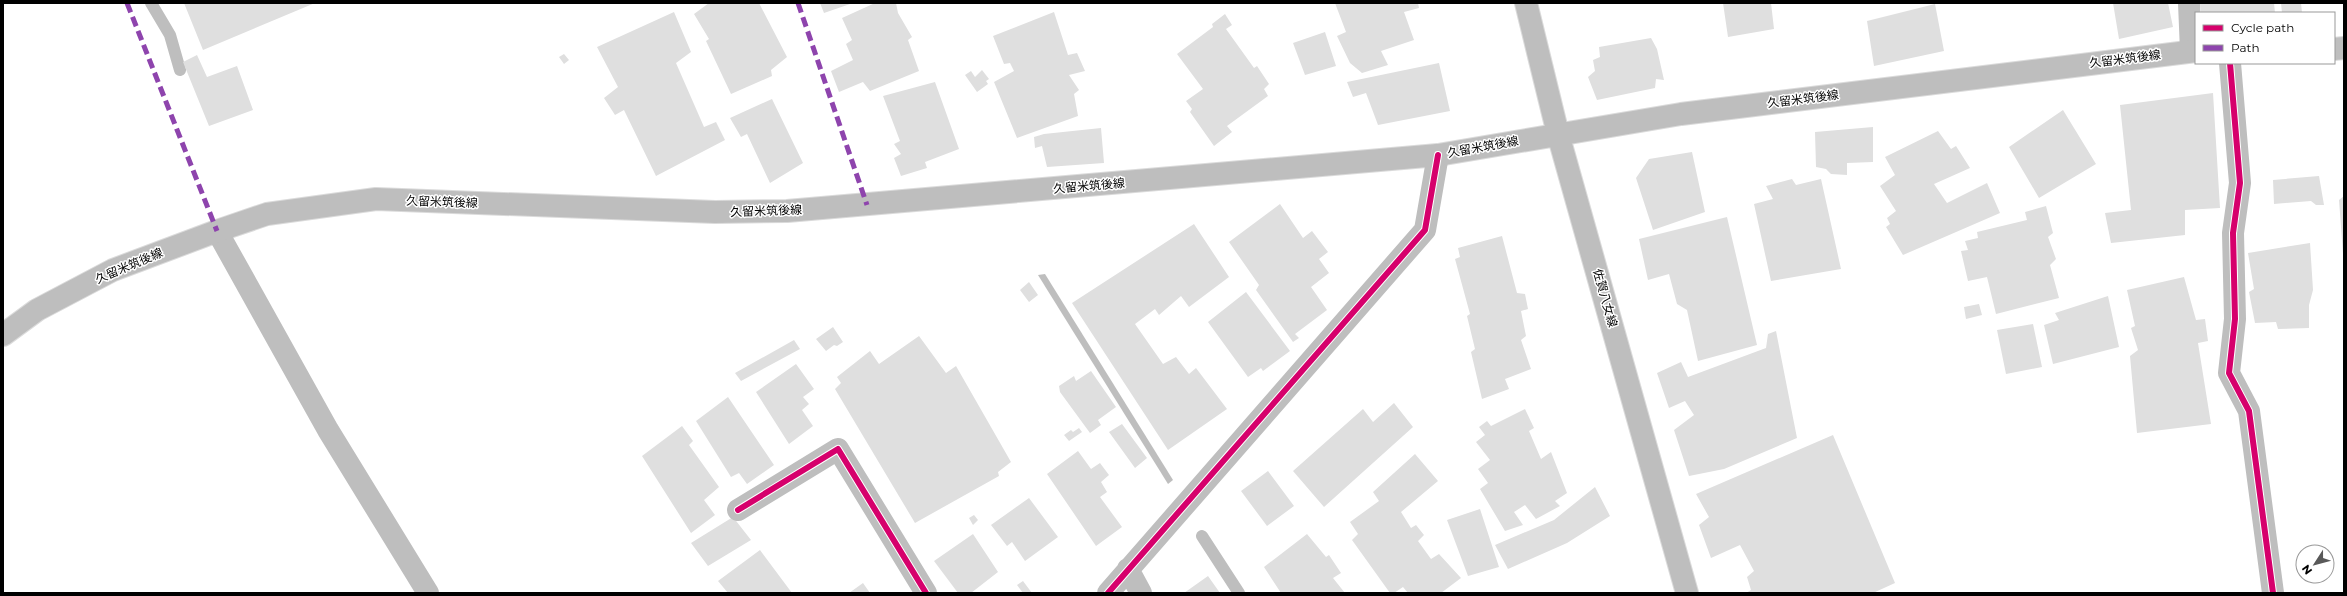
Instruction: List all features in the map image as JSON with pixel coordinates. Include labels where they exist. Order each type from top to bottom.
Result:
[{"type":"main road","name":"佐賀八女線","points":[[1526,3],[1558,134],[1687,593]]},
{"type":"main road","points":[[2189,3],[2193,51]]},
{"type":"main road","name":"久留米筑後線","points":[[3,335],[37,310],[113,270],[217,231],[268,214],[376,199],[715,212],[787,211],[1438,155],[1681,114],[2193,51]]},
{"type":"main road","points":[[2230,64],[2240,183],[2234,233],[2235,319],[2229,373],[2249,411],[2273,593]]},
{"type":"main road","points":[[1108,593],[1425,230],[1438,155]]},
{"type":"main road","points":[[217,231],[328,430],[428,593]]},
{"type":"main road","points":[[738,510],[838,449],[926,593]]},
{"type":"main road","points":[[1128,569],[1141,593]]},
{"type":"shaded area","points":[[1045,274],[1173,480],[1168,484],[1038,275]]},
{"type":"building","points":[[184,3],[315,3],[203,50]]},
{"type":"building","points":[[709,3],[759,3],[787,57],[771,70],[772,76],[731,94],[706,41],[709,39],[694,14]]},
{"type":"building","points":[[820,3],[853,3],[824,13]]},
{"type":"building","points":[[875,3],[896,3],[898,13],[912,37],[908,40],[919,71],[870,91],[863,82],[839,92],[831,71],[853,60],[846,44],[852,40],[842,18]]},
{"type":"building","points":[[1335,3],[1418,3],[1419,8],[1404,12],[1414,40],[1381,51],[1388,65],[1362,73],[1350,63],[1337,36],[1346,32]]},
{"type":"building","points":[[1723,3],[1771,3],[1774,29],[1728,37]]},
{"type":"building","points":[[2113,3],[2168,3],[2173,27],[2119,39]]},
{"type":"building","points":[[2200,3],[2274,3],[2275,12],[2201,12]]},
{"type":"building","points":[[2281,3],[2301,3],[2302,12],[2282,12]]},
{"type":"building","points":[[1935,4],[1944,51],[1874,66],[1867,21]]},
{"type":"building","points":[[674,12],[691,52],[676,63],[704,127],[716,122],[725,140],[656,176],[624,110],[615,115],[604,98],[618,87],[597,47]]},
{"type":"building","points":[[1054,12],[1068,55],[1077,53],[1085,71],[1069,75],[1079,90],[1074,94],[1078,116],[1017,138],[994,82],[1014,71],[1010,63],[1004,64],[993,36]]},
{"type":"building","points":[[1225,14],[1232,25],[1226,29],[1254,68],[1257,66],[1269,84],[1264,89],[1268,96],[1227,126],[1232,132],[1214,146],[1190,112],[1192,109],[1186,101],[1203,89],[1177,54],[1213,27],[1212,24]]},
{"type":"building","points":[[1325,32],[1336,66],[1305,75],[1293,43]]},
{"type":"building","points":[[1651,38],[1657,49],[1664,80],[1656,79],[1655,88],[1597,100],[1588,77],[1595,71],[1593,60],[1600,57],[1599,47]]},
{"type":"building","points":[[564,54],[569,60],[564,64],[559,57]]},
{"type":"building","points":[[197,55],[207,77],[237,66],[253,110],[209,126],[183,62]]},
{"type":"building","points":[[1439,63],[1450,111],[1378,125],[1366,93],[1353,97],[1347,82]]},
{"type":"building","points":[[982,70],[989,79],[986,81],[988,84],[977,92],[965,75],[971,71],[975,77]]},
{"type":"building","points":[[935,82],[959,149],[925,162],[927,168],[901,176],[894,158],[901,154],[894,144],[900,141],[883,96]]},
{"type":"building","points":[[2213,93],[2220,208],[2185,210],[2185,235],[2111,243],[2105,213],[2131,210],[2120,105]]},
{"type":"building","points":[[772,99],[803,163],[770,183],[747,134],[741,137],[730,118]]},
{"type":"building","points":[[2063,110],[2096,164],[2039,198],[2009,147]]},
{"type":"building","points":[[1873,127],[1873,162],[1847,163],[1847,175],[1831,174],[1826,169],[1816,167],[1815,132]]},
{"type":"building","points":[[1101,128],[1104,163],[1047,167],[1042,146],[1035,148],[1034,137],[1044,134]]},
{"type":"building","points":[[1938,131],[1951,149],[1956,146],[1970,168],[1934,184],[1947,203],[1987,183],[2000,213],[1903,255],[1886,227],[1890,224],[1887,218],[1896,211],[1880,186],[1895,175],[1885,157]]},
{"type":"building","points":[[1692,152],[1705,212],[1653,230],[1636,178],[1649,159]]},
{"type":"building","points":[[2319,176],[2324,205],[2316,205],[2311,201],[2274,204],[2273,180]]},
{"type":"building","points":[[1792,179],[1796,185],[1821,179],[1841,269],[1771,281],[1754,204],[1773,199],[1766,186]]},
{"type":"building","points":[[2344,196],[2344,254],[2343,254],[2339,200]]},
{"type":"building","points":[[1280,204],[1303,238],[1312,231],[1328,252],[1319,259],[1329,273],[1311,287],[1327,310],[1295,334],[1299,338],[1293,342],[1256,290],[1259,285],[1229,242]]},
{"type":"building","points":[[2046,206],[2053,233],[2048,237],[2056,259],[2050,265],[2059,298],[1996,314],[1987,277],[1968,281],[1961,251],[1968,250],[1965,241],[1978,238],[1977,232],[2027,220],[2025,212]]},
{"type":"building","points":[[1727,217],[1757,345],[1698,361],[1687,310],[1677,304],[1669,274],[1648,280],[1639,239]]},
{"type":"building","points":[[1194,224],[1229,277],[1189,307],[1181,296],[1159,315],[1155,309],[1135,324],[1163,364],[1176,357],[1189,374],[1196,368],[1227,409],[1168,450],[1072,303]]},
{"type":"building","points":[[1502,236],[1517,293],[1525,294],[1528,309],[1521,311],[1526,336],[1521,340],[1531,369],[1505,379],[1509,389],[1482,399],[1471,352],[1475,349],[1467,316],[1470,314],[1455,259],[1460,257],[1458,248]]},
{"type":"building","points":[[2310,243],[2313,290],[2309,305],[2309,328],[2278,329],[2276,322],[2255,323],[2249,292],[2254,289],[2248,253]]},
{"type":"building","points":[[2184,277],[2196,320],[2205,319],[2208,341],[2198,343],[2211,424],[2137,433],[2130,356],[2138,350],[2131,328],[2135,326],[2127,290]]},
{"type":"building","points":[[1029,282],[1038,295],[1029,302],[1020,290]]},
{"type":"building","points":[[1246,292],[1290,351],[1263,371],[1261,368],[1248,377],[1208,322]]},
{"type":"building","points":[[2108,296],[2119,347],[2053,364],[2044,325],[2059,320],[2055,313]]},
{"type":"building","points":[[1979,304],[1982,315],[1966,319],[1964,307]]},
{"type":"building","points":[[2033,324],[2042,367],[2006,374],[1997,330]]},
{"type":"building","points":[[833,327],[843,342],[837,346],[834,345],[826,351],[816,339]]},
{"type":"building","points":[[1776,331],[1797,438],[1724,469],[1689,476],[1674,430],[1694,415],[1685,401],[1669,408],[1657,373],[1681,362],[1688,377],[1766,348],[1768,334]]},
{"type":"building","points":[[919,336],[946,373],[956,366],[1011,462],[998,472],[999,476],[915,523],[835,389],[841,383],[837,377],[870,351],[879,364]]},
{"type":"building","points":[[794,340],[800,349],[741,381],[735,373]]},
{"type":"building","points":[[796,364],[814,389],[803,397],[809,404],[802,410],[813,426],[789,444],[756,392]]},
{"type":"building","points":[[1091,371],[1116,407],[1098,420],[1101,425],[1090,433],[1060,392],[1059,386],[1074,376],[1076,381]]},
{"type":"building","points":[[728,397],[774,465],[747,484],[739,473],[731,477],[696,421]]},
{"type":"building","points":[[1394,403],[1413,427],[1324,507],[1293,471],[1363,409],[1373,422]]},
{"type":"building","points":[[1525,409],[1534,428],[1529,431],[1541,459],[1551,452],[1567,493],[1555,501],[1560,506],[1536,519],[1525,505],[1514,512],[1523,525],[1505,531],[1480,489],[1488,483],[1478,469],[1490,460],[1476,442],[1485,435],[1479,427],[1487,421],[1491,426]]},
{"type":"building","points":[[1122,424],[1147,458],[1135,468],[1109,432]]},
{"type":"building","points":[[682,426],[693,441],[689,445],[719,487],[704,500],[715,515],[691,533],[642,456]]},
{"type":"building","points":[[1079,428],[1082,432],[1069,441],[1064,435],[1071,430],[1073,432]]},
{"type":"building","points":[[1833,435],[1895,583],[1873,593],[1746,593],[1751,590],[1747,577],[1754,571],[1740,545],[1711,558],[1699,525],[1709,517],[1696,494]]},
{"type":"building","points":[[1078,451],[1091,469],[1100,463],[1109,475],[1101,482],[1107,492],[1100,497],[1122,527],[1096,546],[1047,474]]},
{"type":"building","points":[[1415,454],[1438,481],[1401,512],[1411,528],[1416,525],[1424,535],[1418,541],[1431,559],[1439,554],[1461,578],[1441,593],[1408,593],[1403,587],[1394,593],[1390,593],[1352,540],[1358,534],[1350,522],[1379,501],[1373,492]]},
{"type":"building","points":[[1268,471],[1294,506],[1267,526],[1241,491]]},
{"type":"building","points":[[1595,487],[1610,516],[1567,543],[1508,569],[1495,545],[1554,520]]},
{"type":"building","points":[[1029,498],[1058,537],[1025,561],[1012,542],[1007,546],[991,525]]},
{"type":"building","points":[[1480,509],[1499,567],[1468,576],[1447,520]]},
{"type":"building","points":[[974,515],[978,520],[973,525],[969,518]]},
{"type":"building","points":[[733,517],[751,540],[708,566],[691,543]]},
{"type":"building","points":[[973,534],[998,572],[971,593],[958,593],[934,561]]},
{"type":"building","points":[[1307,534],[1326,557],[1329,555],[1341,573],[1333,578],[1345,593],[1281,593],[1264,567]]},
{"type":"building","points":[[760,550],[792,593],[728,593],[718,581]]},
{"type":"building","points":[[1208,576],[1220,593],[1184,593]]},
{"type":"building","points":[[1023,581],[1032,593],[1023,593],[1017,585]]},
{"type":"building","points":[[863,583],[870,593],[849,593]]},
{"type":"waterway","points":[[151,3],[170,35],[180,70]]},
{"type":"waterway","points":[[1202,536],[1239,593]]},
{"type":"marked path","points":[[127,3],[217,231]]},
{"type":"marked path","points":[[798,3],[867,205]]},
{"type":"cycle path","points":[[2230,64],[2240,183],[2233,233],[2235,319],[2229,373],[2249,411],[2273,593]]},
{"type":"cycle path","points":[[1108,593],[1425,230],[1438,155]]},
{"type":"cycle path","points":[[738,510],[838,449],[926,593]]}]
